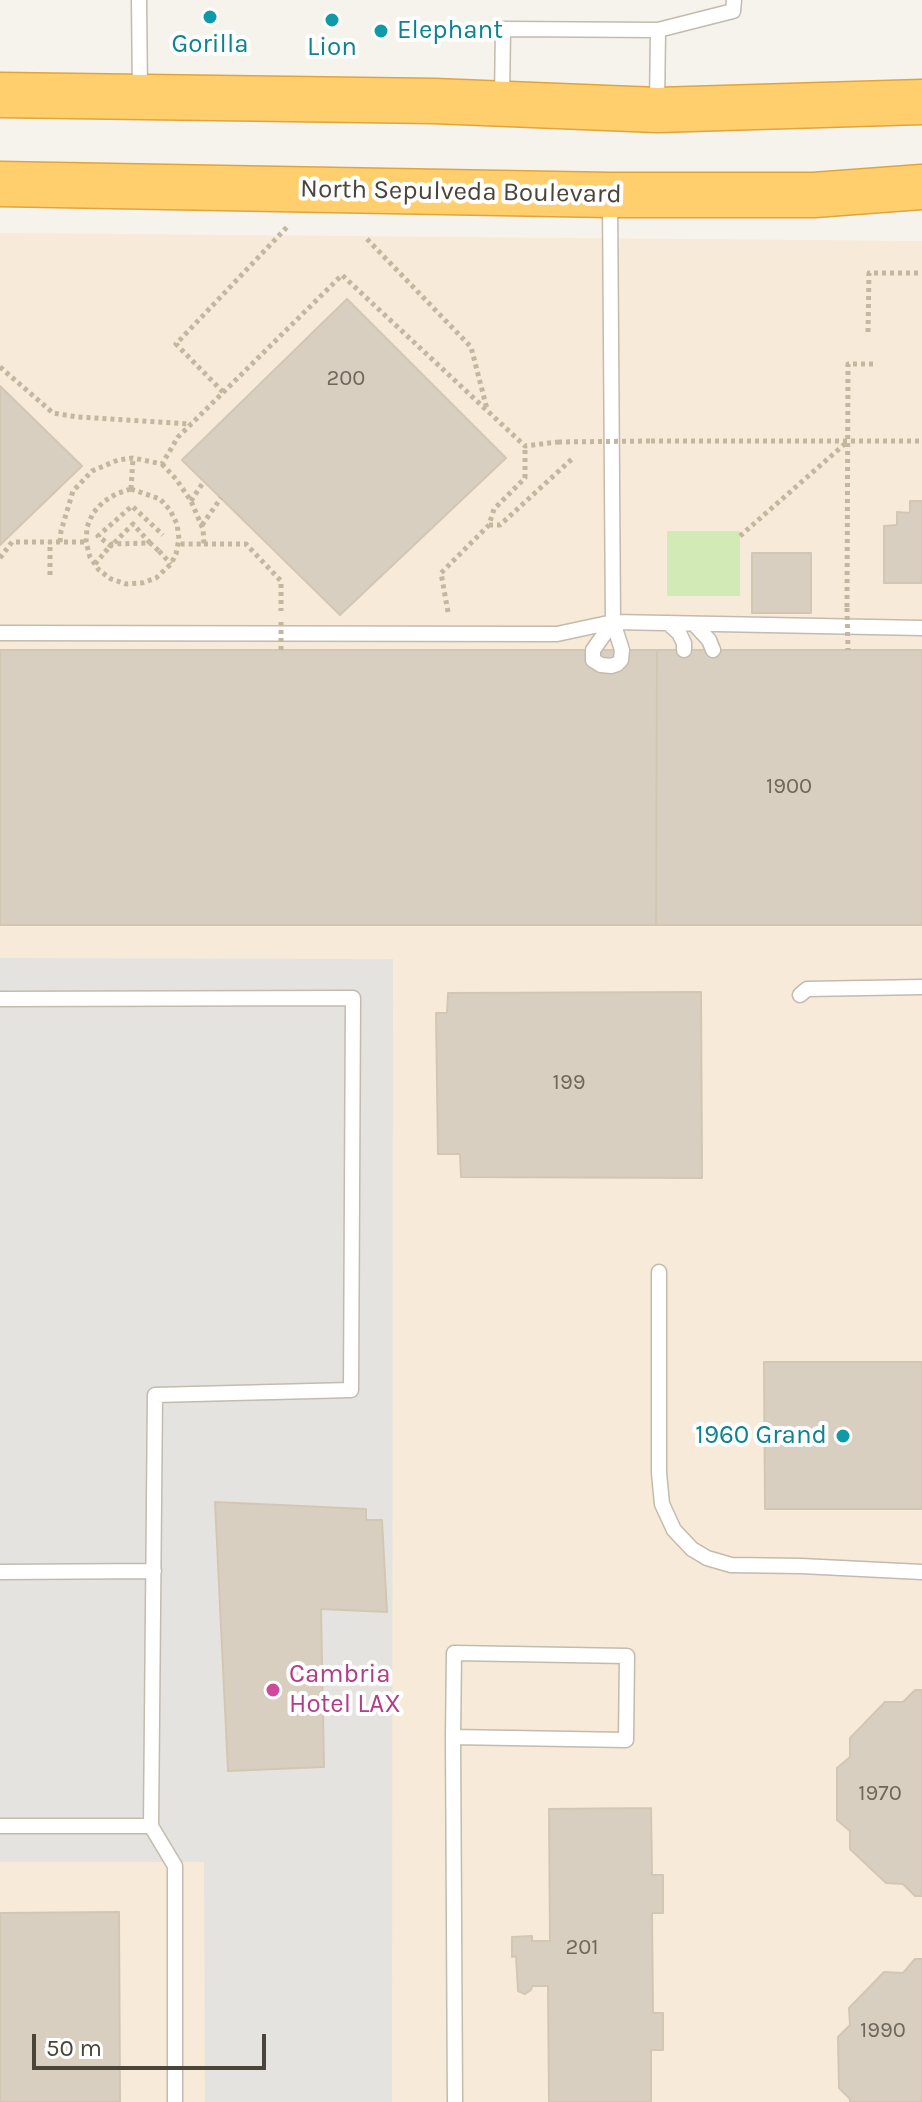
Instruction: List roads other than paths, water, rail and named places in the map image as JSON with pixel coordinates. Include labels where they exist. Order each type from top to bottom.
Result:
[{"type":"highway","points":[[0,95],[419,101],[657,110],[922,102]]},
{"type":"highway","name":"North Sepulveda Boulevard","points":[[0,184],[610,195],[814,195],[922,187]]},
{"type":"lane","points":[[139,0],[140,97]]},
{"type":"lane","points":[[502,104],[503,29],[658,30],[733,11],[734,0]]},
{"type":"lane","points":[[657,110],[658,30]]},
{"type":"lane","points":[[610,195],[613,622]]},
{"type":"lane","points":[[0,633],[557,634],[613,622],[922,628]]},
{"type":"lane","points":[[668,623],[679,633],[684,650]]},
{"type":"lane","points":[[694,624],[709,640],[713,650]]},
{"type":"lane","points":[[800,995],[807,989],[922,987]]},
{"type":"lane","points":[[0,999],[353,998],[351,1390],[155,1395],[151,1826],[175,1866],[175,2102]]},
{"type":"lane","points":[[659,1272],[659,1473],[662,1504],[674,1530],[692,1549],[707,1558],[731,1565],[922,1572]]},
{"type":"lane","points":[[0,1572],[154,1571]]},
{"type":"lane","points":[[453,1737],[626,1740],[627,1656],[454,1653],[453,1737],[455,2102]]},
{"type":"lane","points":[[0,1826],[151,1826]]},
{"type":"place","name":"Gorilla","points":[[210,17]]},
{"type":"place","name":"Lion","points":[[332,20]]},
{"type":"place","name":"Elephant","points":[[381,31]]},
{"type":"place","name":"1960 Grand","points":[[843,1436]]},
{"type":"place","name":"Cambria Hotel LAX","points":[[273,1690]]}]
